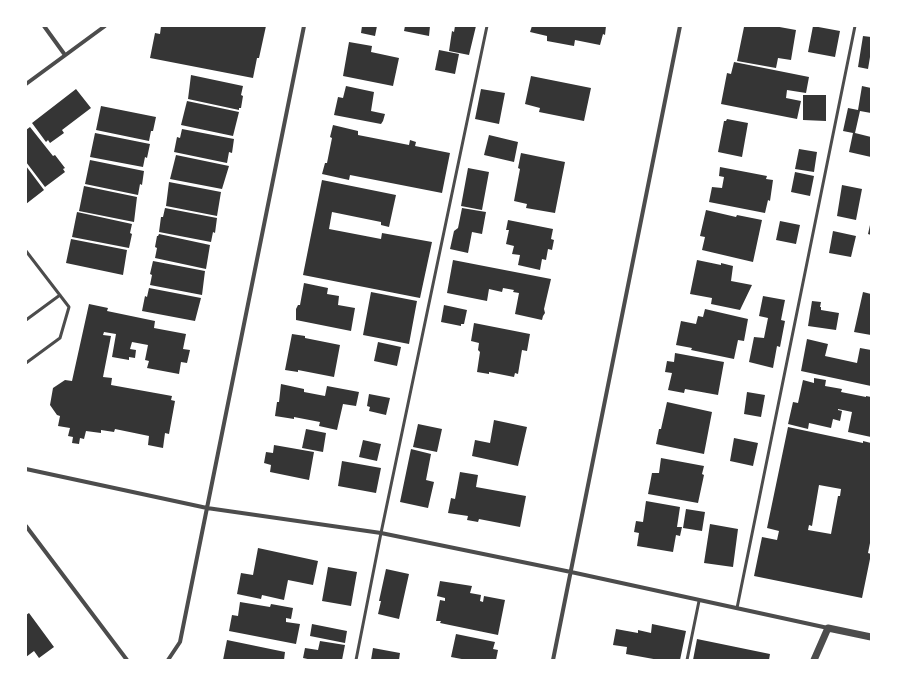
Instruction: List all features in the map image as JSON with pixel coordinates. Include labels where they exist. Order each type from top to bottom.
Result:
[{"type":"street","points":[[44,26],[65,55]]},
{"type":"street","points":[[26,84],[105,26]]},
{"type":"street","points":[[168,660],[180,642],[304,26]]},
{"type":"street","points":[[553,660],[680,26]]},
{"type":"street","points":[[26,469],[207,508],[381,533],[571,572],[699,601],[871,637]]},
{"type":"street","points":[[26,526],[127,660]]},
{"type":"street","points":[[814,660],[828,628]]},
{"type":"lane","points":[[356,660],[381,533],[487,26]]},
{"type":"lane","points":[[737,608],[855,26]]},
{"type":"lane","points":[[26,251],[69,307],[60,338],[26,363]]},
{"type":"lane","points":[[26,320],[60,295]]},
{"type":"lane","points":[[687,660],[699,601]]},
{"type":"building","points":[[161,26],[266,26],[253,78],[150,58],[155,33],[160,34]]},
{"type":"building","points":[[362,26],[377,26],[375,36],[361,33]]},
{"type":"building","points":[[405,26],[430,26],[429,36],[404,31]]},
{"type":"building","points":[[455,26],[476,26],[469,55],[449,51],[452,31],[454,32]]},
{"type":"building","points":[[532,26],[606,26],[605,35],[603,34],[600,45],[575,40],[574,46],[547,41],[547,36],[530,32]]},
{"type":"building","points":[[745,26],[774,26],[796,30],[791,60],[778,58],[776,68],[737,61]]},
{"type":"building","points":[[813,26],[840,31],[835,57],[808,52]]},
{"type":"building","points":[[863,36],[871,37],[871,57],[868,69],[858,67]]},
{"type":"building","points":[[349,42],[372,46],[371,52],[399,58],[393,86],[343,76]]},
{"type":"building","points":[[439,50],[459,54],[455,74],[435,70]]},
{"type":"building","points":[[734,62],[809,77],[806,93],[787,90],[786,98],[801,101],[797,119],[721,104],[727,73],[731,74]]},
{"type":"building","points":[[191,75],[243,86],[241,108],[239,108],[239,110],[188,99]]},
{"type":"building","points":[[531,76],[591,88],[584,121],[539,112],[540,108],[525,104]]},
{"type":"building","points":[[346,86],[374,92],[371,111],[385,114],[381,124],[334,115],[338,97],[343,98]]},
{"type":"building","points":[[862,86],[871,88],[871,113],[860,111],[855,133],[871,137],[871,157],[849,152],[853,133],[843,131],[848,108],[858,110]]},
{"type":"building","points":[[76,89],[91,108],[62,130],[64,133],[50,143],[48,140],[46,142],[32,123]]},
{"type":"building","points":[[481,89],[505,93],[499,124],[475,119]]},
{"type":"building","points":[[803,95],[826,95],[826,121],[803,120]]},
{"type":"building","points":[[187,101],[239,112],[233,136],[181,125]]},
{"type":"building","points":[[101,106],[156,117],[149,141],[96,130]]},
{"type":"building","points":[[727,119],[748,123],[742,157],[718,152],[724,121]]},
{"type":"building","points":[[333,125],[358,131],[358,135],[409,145],[410,140],[416,142],[415,146],[450,153],[442,193],[350,175],[349,180],[322,174],[325,163],[327,163]]},
{"type":"building","points":[[30,127],[53,156],[55,155],[65,168],[63,169],[65,172],[45,187],[26,162],[26,130]]},
{"type":"building","points":[[182,129],[234,139],[232,153],[229,152],[227,163],[174,152],[177,137],[180,138]]},
{"type":"building","points":[[95,133],[150,144],[147,158],[145,157],[143,167],[90,157]]},
{"type":"building","points":[[489,135],[518,142],[514,162],[484,155]]},
{"type":"building","points":[[799,149],[817,152],[814,172],[795,169]]},
{"type":"building","points":[[521,153],[565,162],[555,213],[526,208],[527,204],[514,201],[520,169],[518,168]]},
{"type":"building","points":[[176,155],[229,166],[222,189],[170,179]]},
{"type":"building","points":[[90,160],[144,171],[142,185],[140,184],[138,195],[85,184]]},
{"type":"building","points":[[26,166],[44,190],[26,204]]},
{"type":"building","points":[[720,167],[767,176],[766,179],[773,180],[770,201],[768,200],[765,213],[709,202],[712,187],[722,188],[724,177],[719,176]]},
{"type":"building","points":[[468,168],[489,172],[482,210],[461,206]]},
{"type":"building","points":[[795,172],[814,176],[810,196],[791,192]]},
{"type":"building","points":[[322,180],[396,195],[389,227],[381,225],[381,222],[332,212],[329,229],[381,239],[382,233],[432,242],[420,298],[303,275]]},
{"type":"building","points":[[169,182],[221,192],[217,216],[166,206]]},
{"type":"building","points":[[842,185],[862,189],[856,220],[837,216]]},
{"type":"building","points":[[84,186],[137,197],[134,222],[79,211]]},
{"type":"building","points":[[165,208],[217,218],[215,233],[213,232],[211,242],[159,232],[161,217],[163,217]]},
{"type":"building","points":[[462,208],[486,212],[482,234],[472,232],[468,253],[450,249],[454,231],[458,228]]},
{"type":"building","points":[[706,210],[736,217],[737,215],[762,220],[753,262],[702,250],[705,237],[700,236]]},
{"type":"building","points":[[77,212],[132,224],[130,233],[132,234],[129,248],[72,237]]},
{"type":"building","points":[[508,220],[553,229],[551,239],[554,240],[552,250],[548,249],[546,260],[542,259],[540,270],[518,265],[520,255],[512,254],[514,246],[506,244],[509,230],[506,230]]},
{"type":"building","points":[[780,221],[800,225],[796,244],[776,240]]},
{"type":"building","points":[[871,225],[871,235],[868,234]]},
{"type":"building","points":[[833,231],[856,236],[851,257],[829,253]]},
{"type":"building","points":[[159,234],[210,245],[206,269],[155,258],[157,248],[155,247],[157,236]]},
{"type":"building","points":[[71,239],[127,250],[123,275],[66,263]]},
{"type":"building","points":[[453,260],[551,279],[544,309],[545,313],[542,320],[515,314],[519,293],[513,292],[514,290],[503,288],[502,292],[489,289],[487,301],[447,293]]},
{"type":"building","points":[[697,260],[733,266],[731,281],[752,285],[740,310],[711,304],[712,298],[690,294]]},
{"type":"building","points":[[153,261],[205,271],[202,295],[150,285],[152,275],[150,274]]},
{"type":"building","points":[[304,283],[328,288],[327,294],[339,296],[338,305],[355,308],[351,331],[296,320],[296,309],[298,305],[300,305]]},
{"type":"building","points":[[149,288],[201,298],[195,321],[142,311],[145,296],[147,297]]},
{"type":"building","points":[[371,292],[417,301],[409,344],[363,335]]},
{"type":"building","points":[[863,292],[871,294],[871,335],[854,332]]},
{"type":"building","points":[[763,296],[785,300],[781,320],[785,321],[780,347],[777,346],[773,368],[749,362],[754,337],[764,338],[768,318],[759,316]]},
{"type":"building","points":[[812,301],[821,302],[821,310],[839,313],[836,330],[808,326]]},
{"type":"building","points":[[89,304],[108,308],[107,311],[155,321],[154,328],[186,334],[183,349],[190,350],[187,363],[181,362],[179,374],[147,368],[149,361],[145,360],[148,345],[132,342],[130,349],[136,350],[135,358],[129,357],[129,360],[112,357],[116,334],[104,332],[103,335],[111,336],[103,377],[112,378],[111,385],[172,396],[171,400],[175,401],[169,434],[165,433],[163,448],[148,445],[149,436],[115,429],[114,432],[101,430],[101,433],[86,431],[84,439],[80,438],[79,444],[72,443],[73,437],[68,436],[70,428],[58,426],[60,416],[57,415],[50,405],[53,388],[65,380],[72,381]]},
{"type":"building","points":[[444,305],[467,310],[464,324],[461,324],[461,326],[441,322]]},
{"type":"building","points":[[705,309],[748,319],[744,341],[738,340],[734,359],[691,350],[692,348],[676,345],[681,321],[696,324],[698,316],[703,317]]},
{"type":"building","points":[[474,323],[530,334],[527,351],[522,350],[518,374],[515,373],[514,377],[489,372],[489,374],[477,372],[480,352],[478,350],[479,343],[471,341]]},
{"type":"building","points":[[292,334],[340,345],[334,377],[298,370],[298,372],[285,370]]},
{"type":"building","points":[[807,339],[828,344],[825,356],[857,363],[860,348],[871,350],[871,386],[801,371]]},
{"type":"building","points":[[378,342],[401,347],[397,366],[374,361]]},
{"type":"building","points":[[675,353],[724,362],[718,395],[685,389],[684,393],[668,390],[672,373],[665,372],[667,361],[674,362]]},
{"type":"building","points":[[814,378],[826,380],[825,386],[842,389],[841,392],[871,397],[871,437],[848,432],[852,412],[838,409],[842,411],[840,421],[833,419],[831,428],[809,423],[808,429],[788,424],[793,402],[798,403],[803,380],[814,383]]},
{"type":"building","points":[[281,384],[304,389],[304,392],[325,396],[327,386],[359,392],[356,406],[343,404],[337,430],[319,426],[320,422],[294,417],[294,419],[275,416],[277,402],[279,402]]},
{"type":"building","points":[[747,392],[765,395],[761,417],[744,414]]},
{"type":"building","points":[[369,394],[390,398],[386,415],[369,411],[370,407],[367,406]]},
{"type":"building","points":[[667,402],[712,412],[704,454],[656,444]]},
{"type":"building","points":[[494,420],[527,427],[518,466],[472,456],[475,440],[490,443]]},
{"type":"building","points":[[418,424],[442,429],[437,452],[413,447]]},
{"type":"building","points":[[788,427],[863,443],[863,441],[871,443],[871,538],[868,553],[871,554],[862,598],[754,576],[762,537],[777,540],[779,531],[767,528]],"holes":[[[819,485],[841,489],[840,496],[838,496],[831,534],[808,530],[809,525],[812,526]]]},
{"type":"building","points":[[306,429],[326,433],[323,452],[302,448]]},
{"type":"building","points":[[734,438],[758,443],[753,466],[730,461]]},
{"type":"building","points":[[363,440],[381,444],[377,461],[359,457]]},
{"type":"building","points":[[274,445],[314,452],[309,480],[270,472],[271,465],[264,463],[266,452],[273,453]]},
{"type":"building","points":[[411,449],[431,454],[426,480],[434,482],[428,508],[400,502]]},
{"type":"building","points":[[661,458],[704,466],[702,474],[704,475],[698,503],[648,494],[652,473],[659,473]]},
{"type":"building","points":[[342,461],[381,468],[376,493],[338,486]]},
{"type":"building","points":[[460,472],[478,475],[476,487],[526,496],[520,527],[479,519],[478,522],[467,520],[468,516],[448,513],[451,498],[455,499]]},
{"type":"building","points":[[646,501],[680,507],[677,527],[682,527],[680,536],[676,535],[673,552],[637,546],[639,533],[634,532],[636,521],[643,522]]},
{"type":"building","points":[[686,509],[705,512],[702,531],[683,528]]},
{"type":"building","points":[[710,524],[738,529],[733,567],[704,563]]},
{"type":"building","points":[[258,548],[318,561],[313,585],[288,580],[284,600],[262,595],[261,599],[237,594],[241,573],[253,575]]},
{"type":"building","points":[[328,567],[357,572],[351,606],[322,601]]},
{"type":"building","points":[[386,569],[409,574],[399,619],[378,614],[381,601],[379,601]]},
{"type":"building","points":[[440,581],[472,586],[470,593],[481,595],[480,601],[483,602],[484,596],[505,600],[498,635],[436,621],[440,600],[445,601],[445,598],[437,596]]},
{"type":"building","points":[[240,602],[270,607],[271,604],[293,608],[291,619],[286,618],[286,622],[300,624],[296,644],[229,631],[232,615],[238,616]]},
{"type":"building","points":[[29,613],[54,647],[39,658],[34,651],[26,657],[26,615]]},
{"type":"building","points":[[312,624],[347,631],[345,643],[310,636]]},
{"type":"building","points":[[652,624],[686,631],[680,660],[659,660],[626,654],[627,647],[613,645],[616,629],[638,633],[638,630],[651,633]]},
{"type":"building","points":[[456,634],[495,642],[493,649],[498,650],[496,660],[467,660],[451,657]]},
{"type":"building","points":[[697,639],[770,654],[769,660],[693,660]]},
{"type":"building","points":[[227,640],[285,652],[284,660],[223,660]]},
{"type":"building","points":[[320,641],[345,645],[342,660],[312,660],[303,658],[305,648],[318,650]]},
{"type":"building","points":[[373,648],[400,653],[399,660],[371,660]]}]
